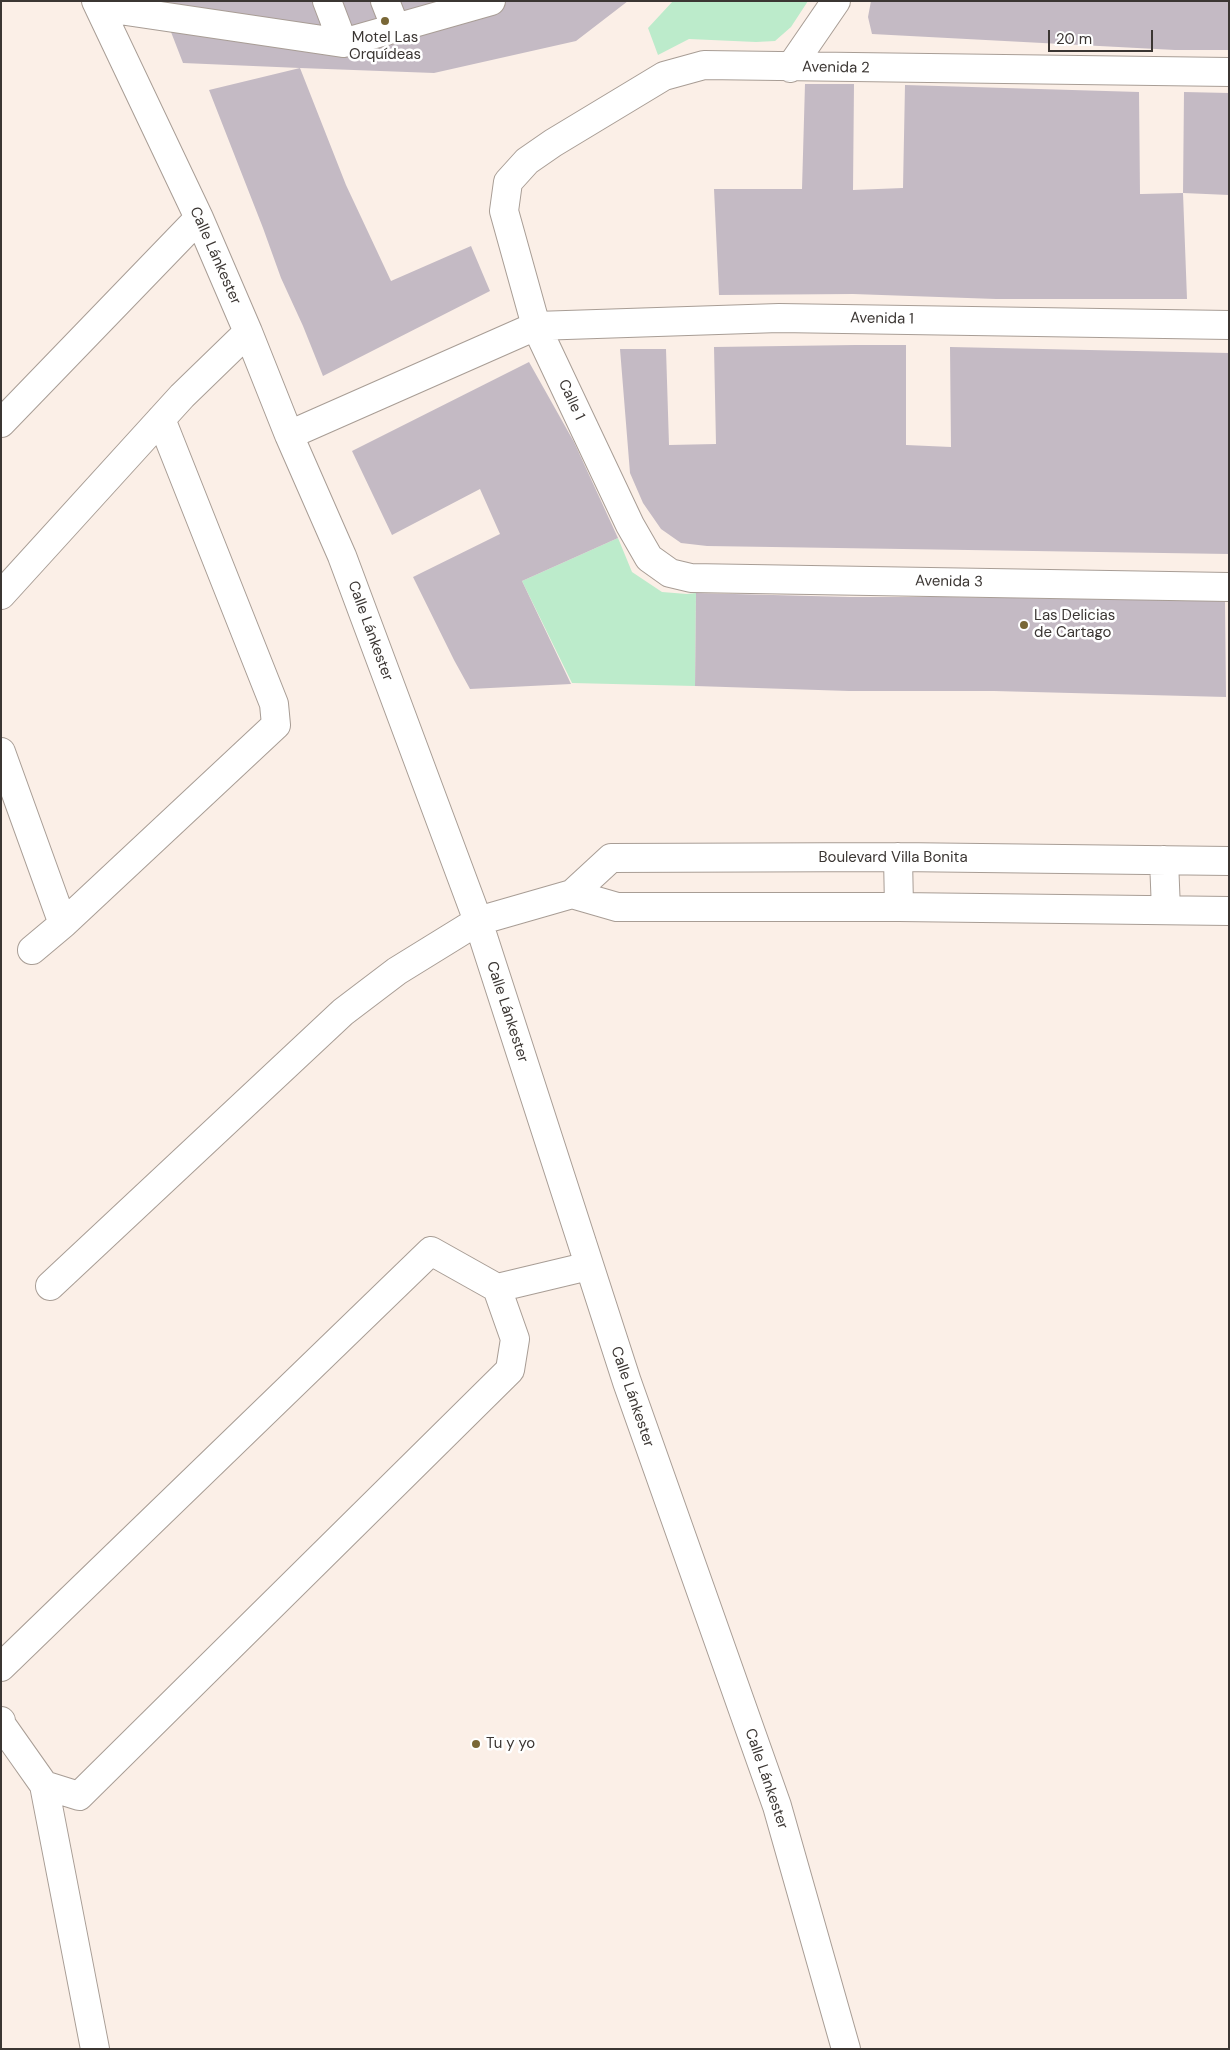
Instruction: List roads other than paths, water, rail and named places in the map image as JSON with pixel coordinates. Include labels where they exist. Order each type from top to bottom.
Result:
[{"type":"street","points":[[327,1],[343,43]]},
{"type":"street","points":[[385,1],[396,29]]},
{"type":"street","points":[[98,4],[343,43],[491,1]]},
{"type":"street","points":[[790,68],[836,1]]},
{"type":"street","name":"Calle Lánkester","points":[[98,4],[199,218],[248,332],[289,435],[342,556],[478,921],[626,1382],[777,1806],[846,2049]]},
{"type":"street","name":"Avenida 2","points":[[504,211],[508,182],[527,161],[553,143],[664,76],[704,66],[1229,72]]},
{"type":"street","name":"Calle 1","points":[[504,211],[536,326],[630,525],[649,558],[670,573]]},
{"type":"street","points":[[1,423],[199,218]]},
{"type":"street","name":"Avenida 1","points":[[536,326],[779,318],[1229,325]]},
{"type":"street","points":[[289,435],[536,326]]},
{"type":"street","points":[[1,595],[182,396],[248,332]]},
{"type":"street","points":[[32,950],[63,924],[276,725],[274,704],[161,419]]},
{"type":"street","name":"Avenida 3","points":[[670,573],[691,578],[1229,587]]},
{"type":"street","points":[[1,752],[63,924]]},
{"type":"street","points":[[898,857],[898,907]]},
{"type":"street","name":"Boulevard Villa Bonita","points":[[50,1286],[342,1012],[397,971],[478,921],[572,894],[611,858],[898,857],[1229,861]]},
{"type":"street","points":[[1164,860],[1166,910]]},
{"type":"street","points":[[572,894],[617,908],[898,907],[1229,911]]},
{"type":"street","points":[[1,1668],[431,1251],[497,1288],[514,1338],[510,1370],[79,1796],[44,1786]]},
{"type":"street","points":[[497,1288],[589,1266]]},
{"type":"street","points":[[1,1721],[1,1724],[44,1786],[95,2049]]},
{"type":"place","name":"Motel Las Orquídeas","points":[[385,21]]},
{"type":"place","name":"Las Delicias de Cartago","points":[[1024,625]]},
{"type":"place","name":"Tu y yo","points":[[476,1744]]}]
